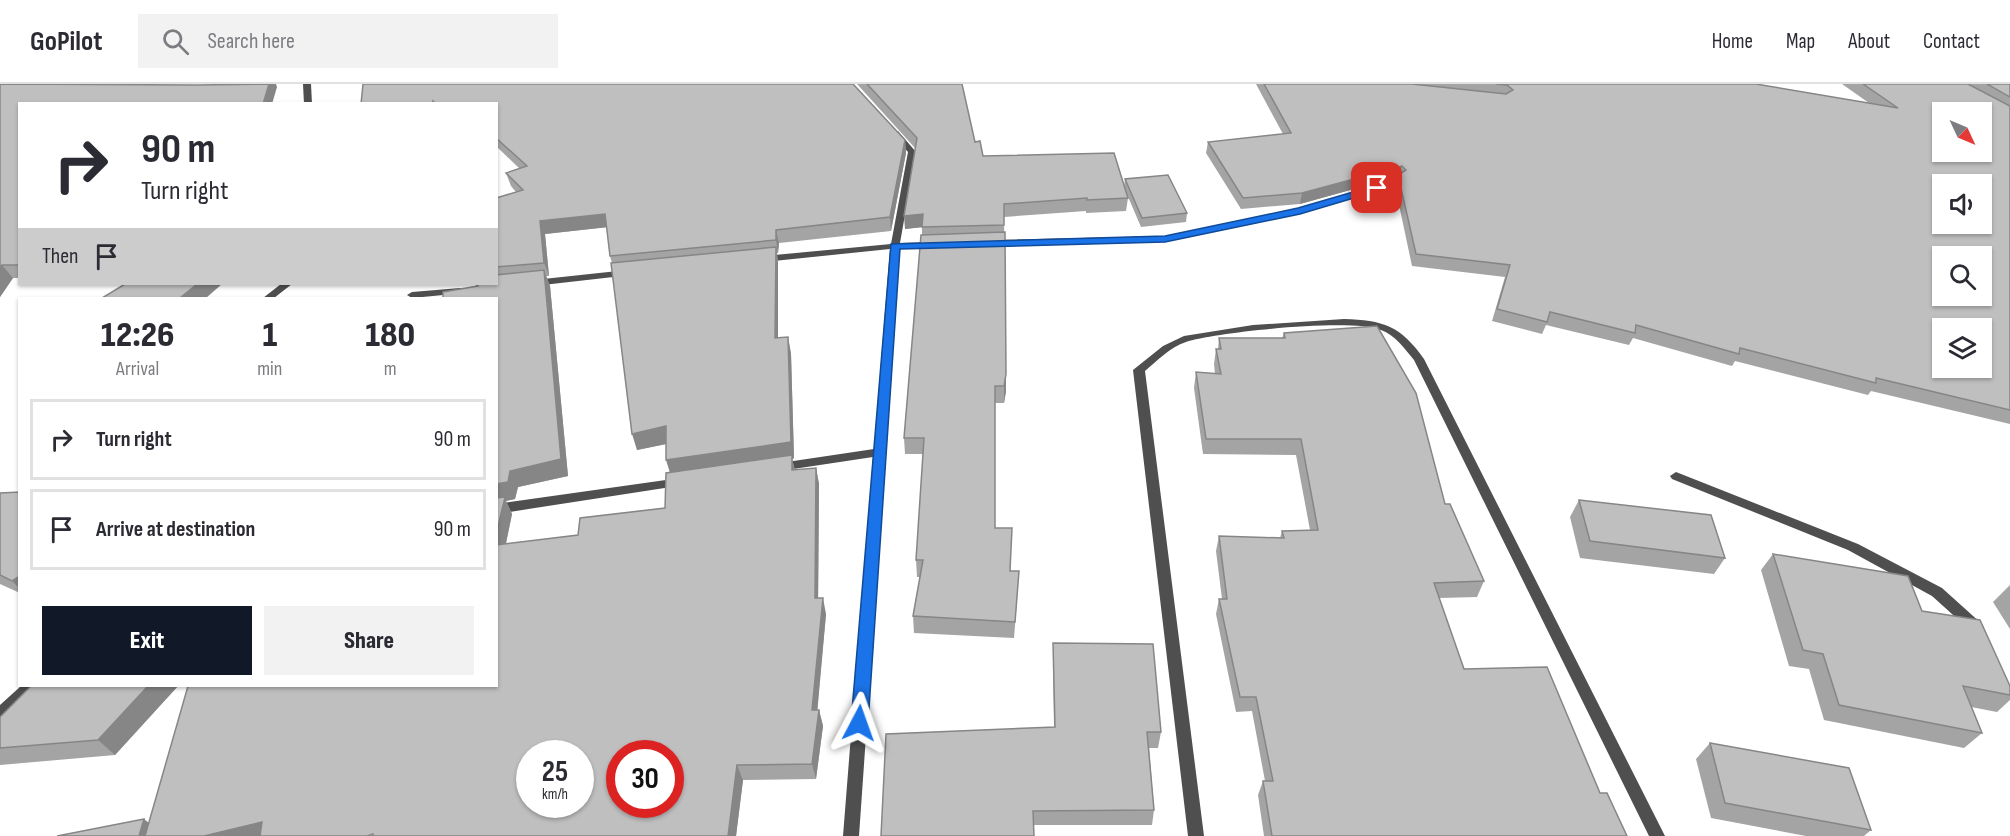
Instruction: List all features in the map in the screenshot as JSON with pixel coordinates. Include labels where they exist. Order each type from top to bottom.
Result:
[{"type":"street","points":[[307,84],[308,102]]},
{"type":"street","points":[[851,836],[895,246],[912,152],[889,126]]},
{"type":"street","points":[[977,244],[1165,239],[1300,211],[1397,182]]},
{"type":"street","points":[[754,260],[895,246],[942,245]]},
{"type":"street","points":[[518,285],[636,273]]},
{"type":"street","points":[[269,297],[286,285]]},
{"type":"street","points":[[411,297],[471,289]]},
{"type":"street","points":[[1196,836],[1139,370],[1182,339],[1281,324],[1350,323],[1379,324],[1399,335],[1419,359],[1657,836]]},
{"type":"street","points":[[764,469],[880,452]]},
{"type":"street","points":[[1676,476],[1853,547],[1937,592],[1986,637]]},
{"type":"street","points":[[498,509],[694,480]]},
{"type":"street","points":[[0,715],[29,687]]},
{"type":"building","points":[[0,84],[269,84],[264,102],[18,102],[18,265],[2,265],[0,269]]},
{"type":"building","points":[[363,84],[853,84],[905,140],[890,217],[776,230],[776,240],[610,256],[605,214],[540,221],[544,263],[498,267],[498,197],[523,190],[506,173],[527,166],[498,140],[498,102],[361,102]]},
{"type":"building","points":[[867,84],[962,84],[975,142],[980,141],[983,156],[1114,153],[1128,198],[1087,200],[1087,198],[1004,204],[1004,225],[922,227],[923,214],[904,216],[917,138]]},
{"type":"building","points":[[1264,84],[1412,84],[1506,94],[1513,90],[1507,85],[1496,84],[1756,84],[1898,108],[1863,84],[1968,84],[2010,106],[2010,410],[1876,378],[1876,383],[1740,348],[1739,354],[1636,325],[1635,333],[1550,312],[1547,322],[1497,309],[1510,265],[1416,254],[1398,175],[1406,170],[1402,166],[1302,193],[1243,198],[1208,142],[1291,133]]},
{"type":"building","points":[[1987,84],[2010,84],[2010,97]]},
{"type":"building","points":[[1168,175],[1187,213],[1142,218],[1125,179]]},
{"type":"building","points":[[1005,232],[1006,374],[1004,386],[995,386],[995,528],[1012,528],[1010,571],[1019,571],[1015,622],[913,616],[923,560],[916,560],[924,438],[904,438],[921,235]]},
{"type":"building","points":[[776,247],[775,338],[788,337],[791,442],[666,460],[666,426],[632,434],[611,263]]},
{"type":"building","points":[[544,270],[561,459],[510,471],[508,482],[498,484],[498,297],[443,297],[443,292],[477,285],[498,285],[498,275]]},
{"type":"building","points":[[123,285],[196,285],[181,297],[104,297]]},
{"type":"building","points":[[1377,326],[1416,393],[1445,504],[1450,504],[1484,581],[1434,583],[1464,669],[1547,667],[1600,793],[1607,793],[1627,836],[1272,836],[1263,781],[1273,781],[1256,697],[1240,697],[1219,599],[1227,599],[1219,536],[1284,538],[1282,531],[1318,530],[1301,439],[1206,439],[1196,372],[1221,374],[1216,349],[1221,349],[1219,338],[1285,338],[1284,333]]},
{"type":"building","points":[[792,455],[792,470],[816,468],[815,598],[823,598],[812,710],[819,710],[812,764],[737,765],[728,836],[373,836],[373,834],[367,836],[260,836],[262,822],[204,836],[145,836],[188,687],[498,687],[498,545],[578,535],[580,518],[665,508],[666,473]]},
{"type":"building","points":[[18,492],[18,577],[12,581],[0,575],[0,493]]},
{"type":"building","points":[[505,497],[498,527],[498,498]]},
{"type":"building","points":[[1579,500],[1711,515],[1725,558],[1590,541]]},
{"type":"building","points":[[1773,554],[1908,576],[1922,611],[1980,620],[2010,686],[2010,695],[1963,686],[1982,733],[1839,705],[1823,654],[1803,650]]},
{"type":"building","points":[[1053,643],[1153,644],[1161,732],[1147,732],[1154,810],[1033,811],[1034,836],[881,836],[886,734],[1055,727]]},
{"type":"building","points":[[30,687],[147,687],[98,740],[0,748],[0,717]]},
{"type":"building","points":[[1710,743],[1849,768],[1871,830],[1725,803]]},
{"type":"building","points":[[144,819],[139,836],[57,836]]},
{"type":"route","points":[[859,723],[895,246],[1165,239],[1300,211],[1377,188]]}]
